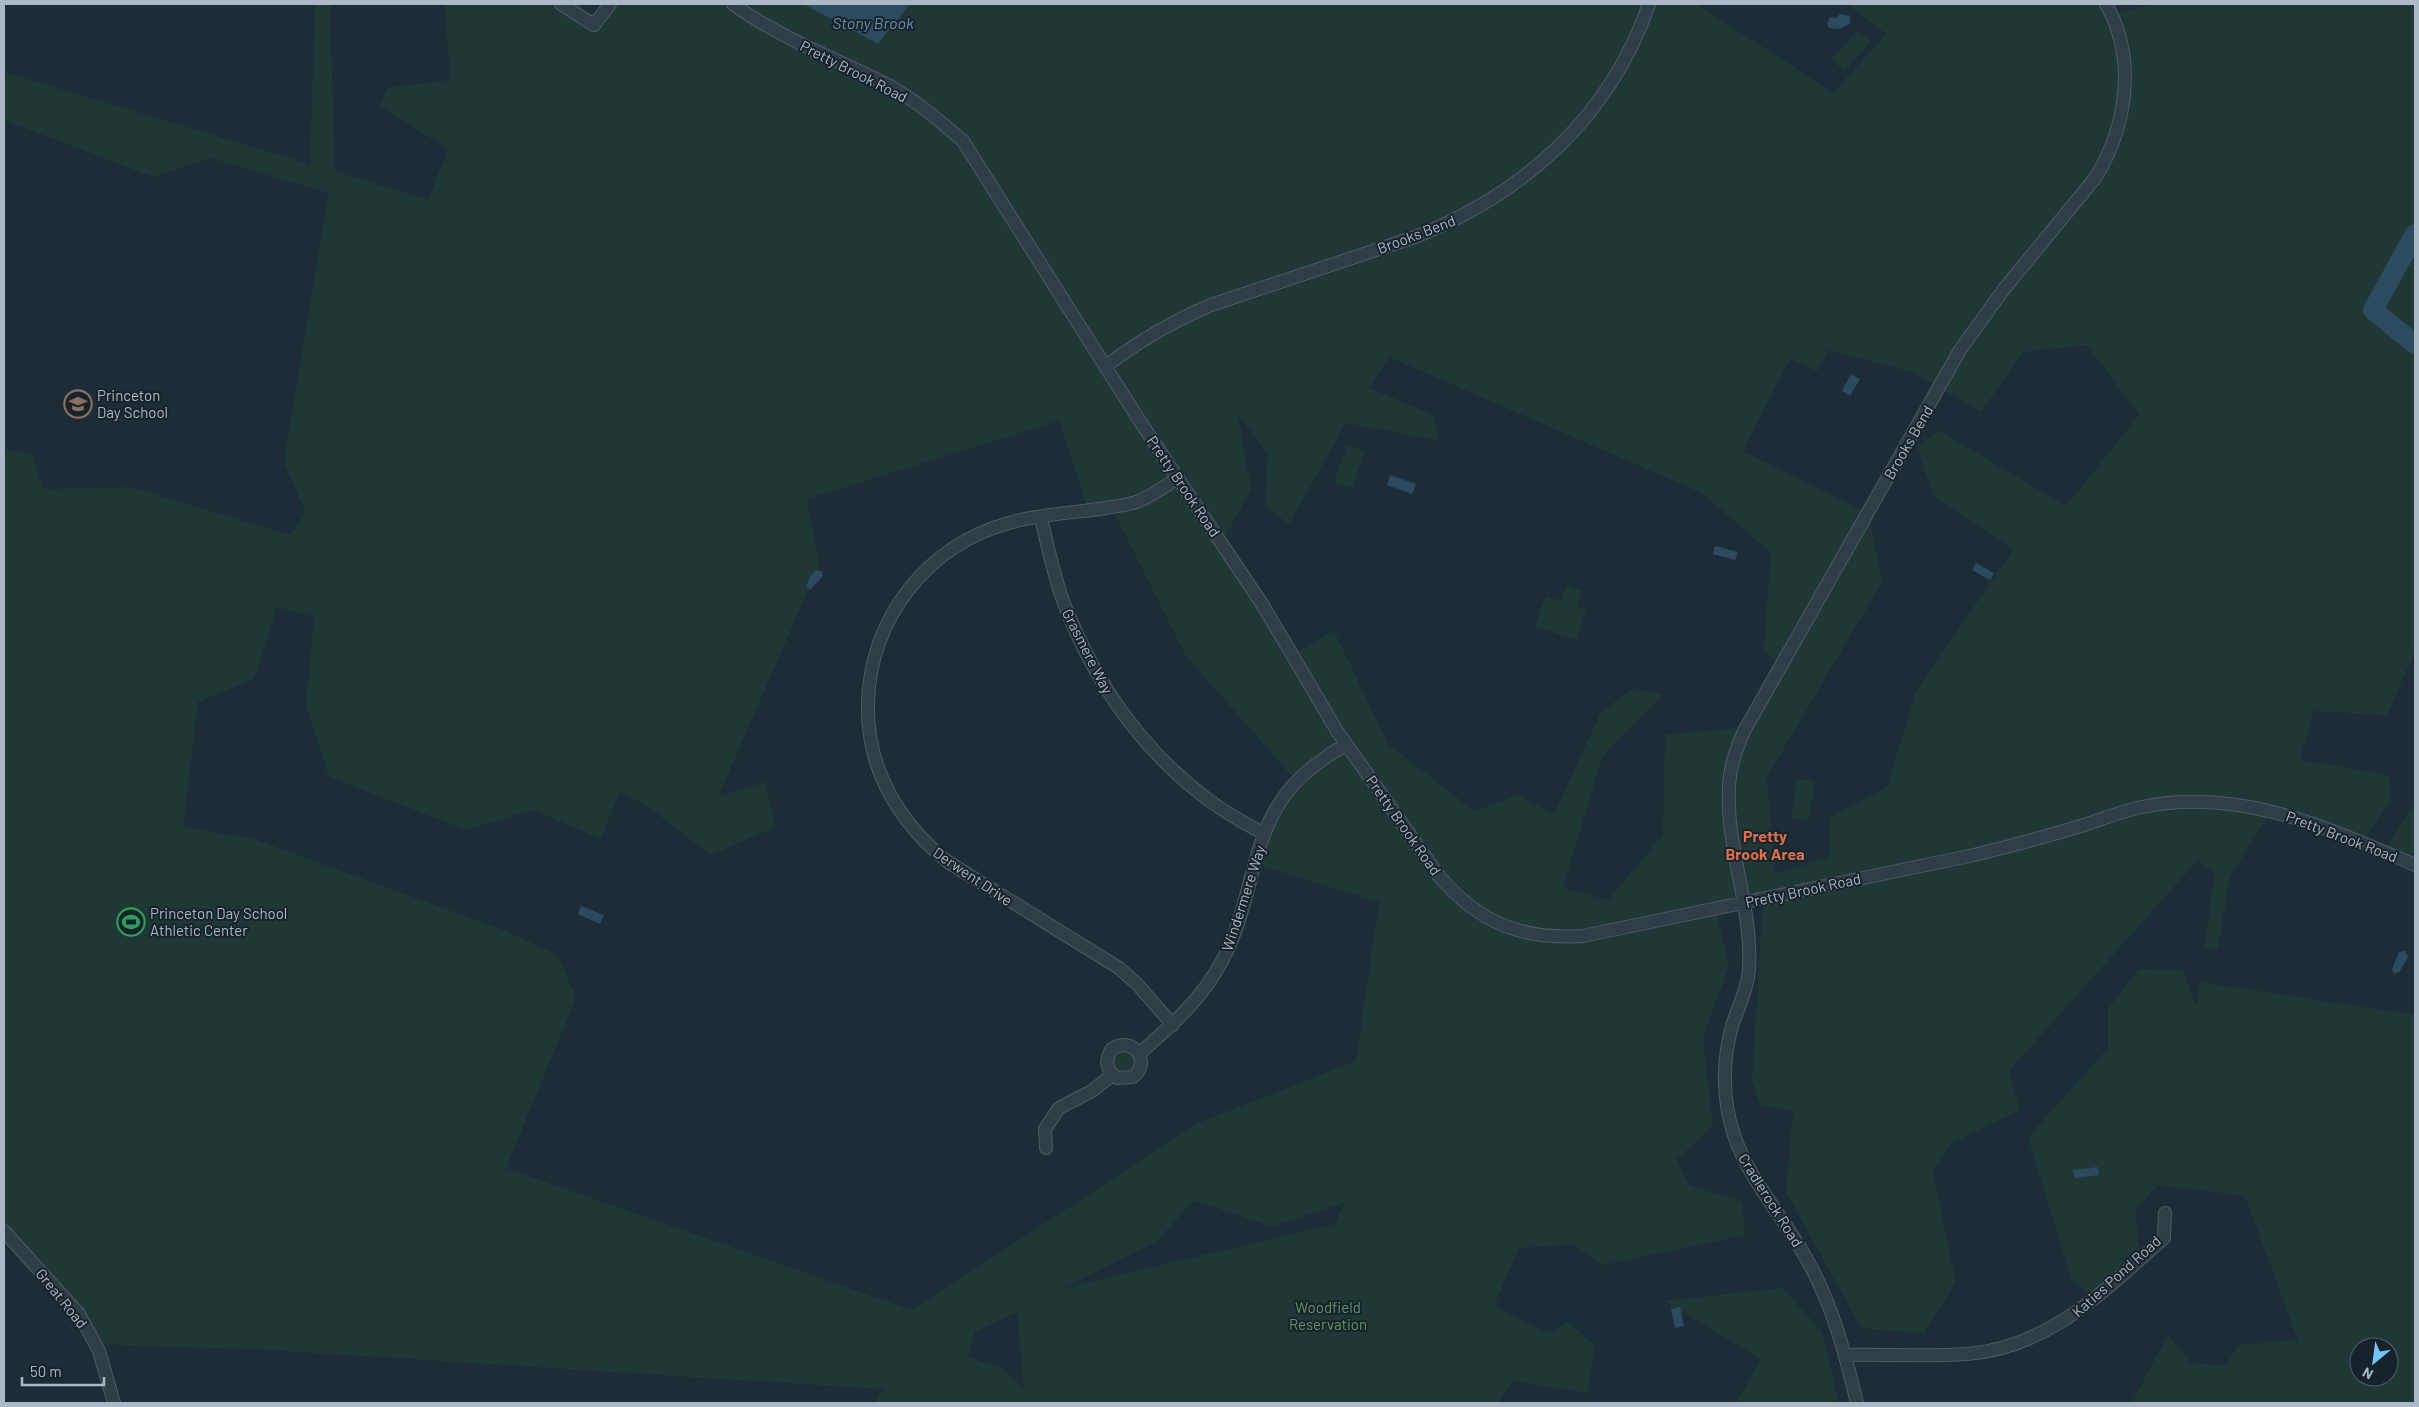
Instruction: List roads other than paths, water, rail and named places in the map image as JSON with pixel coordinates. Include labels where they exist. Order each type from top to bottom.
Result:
[{"type":"street","points":[[561,4],[594,25],[610,4]]},
{"type":"street","name":"Pretty Brook Road","points":[[732,4],[772,30],[911,99],[963,141],[1178,478],[1264,607],[1347,745],[1444,881],[1469,906],[1490,920],[1538,936],[1583,936],[1974,855],[2017,845],[2142,807],[2172,804],[2231,804],[2290,815],[2318,824],[2415,865]]},
{"type":"street","name":"Brooks Bend","points":[[1106,366],[1160,329],[1204,308],[1415,237],[1446,225],[1499,196],[1552,154],[1598,102],[1632,47],[1649,4]]},
{"type":"street","name":"Brooks Bend","points":[[1743,903],[1729,808],[1728,788],[1736,750],[1744,731],[1960,350],[1981,319],[2096,177],[2107,158],[2121,119],[2125,65],[2121,43],[2106,4]]},
{"type":"street","points":[[1041,518],[1138,502],[1178,478]]},
{"type":"street","name":"Grasmere Way","points":[[1041,518],[1064,605],[1079,640],[1113,700],[1136,731],[1183,780],[1229,814],[1264,833]]},
{"type":"street","name":"Derwent Drive","points":[[1041,518],[1009,523],[966,540],[928,567],[898,603],[884,630],[872,667],[868,713],[874,756],[881,778],[900,813],[930,848],[948,862],[1119,968],[1137,984],[1173,1025]]},
{"type":"street","name":"Windermere Way","points":[[1139,1054],[1173,1025],[1196,1000],[1223,959],[1234,934],[1264,833],[1279,804],[1311,767],[1347,745]]},
{"type":"street","name":"Cradlerock Road","points":[[1743,903],[1749,970],[1746,987],[1727,1048],[1725,1069],[1728,1111],[1742,1155],[1791,1231],[1821,1287],[1845,1354],[1857,1403]]},
{"type":"street","points":[[1126,1045],[1139,1054],[1141,1064],[1137,1074],[1128,1079],[1112,1075],[1107,1065],[1107,1060],[1116,1047],[1126,1045]]},
{"type":"street","points":[[1046,1148],[1045,1129],[1059,1108],[1092,1091],[1112,1075]]},
{"type":"street","name":"Katies Pond Road","points":[[1845,1354],[1968,1354],[2001,1348],[2040,1334],[2086,1307],[2164,1238],[2165,1213]]},
{"type":"street","name":"Great Road","points":[[4,1231],[79,1314],[98,1351],[114,1403]]},
{"type":"water","name":"Stony Brook","points":[[803,4],[910,4],[878,44]]},
{"type":"water","points":[[1840,14],[1850,16],[1850,23],[1840,28],[1828,27],[1827,23],[1830,17],[1837,18]]},
{"type":"water","points":[[1851,374],[1860,379],[1850,396],[1842,391]]},
{"type":"water","points":[[1390,475],[1416,484],[1412,494],[1387,485]]},
{"type":"water","points":[[1715,546],[1738,552],[1735,560],[1713,554]]},
{"type":"water","points":[[1976,563],[1994,573],[1990,580],[1972,570]]},
{"type":"water","points":[[817,570],[822,572],[823,576],[810,590],[807,588],[809,580]]},
{"type":"water","points":[[581,906],[604,915],[600,924],[578,914]]},
{"type":"water","points":[[2405,951],[2408,957],[2399,972],[2394,974],[2392,969],[2399,952]]},
{"type":"water","points":[[2098,1167],[2099,1175],[2074,1178],[2073,1170]]},
{"type":"water","points":[[1680,1307],[1684,1326],[1675,1328],[1671,1309]]},
{"type":"waterway","name":"Stony Brook","points":[[2415,234],[2373,310],[2415,344]]},
{"type":"place","name":"Princeton Day School","points":[[78,404]]},
{"type":"place","name":"Princeton Day School Athletic Center","points":[[131,922]]},
{"type":"district","name":"Pretty Brook Area","points":[[1765,844]]},
{"type":"park label","name":"Woodfield Reservation","points":[[1328,1316]]}]
